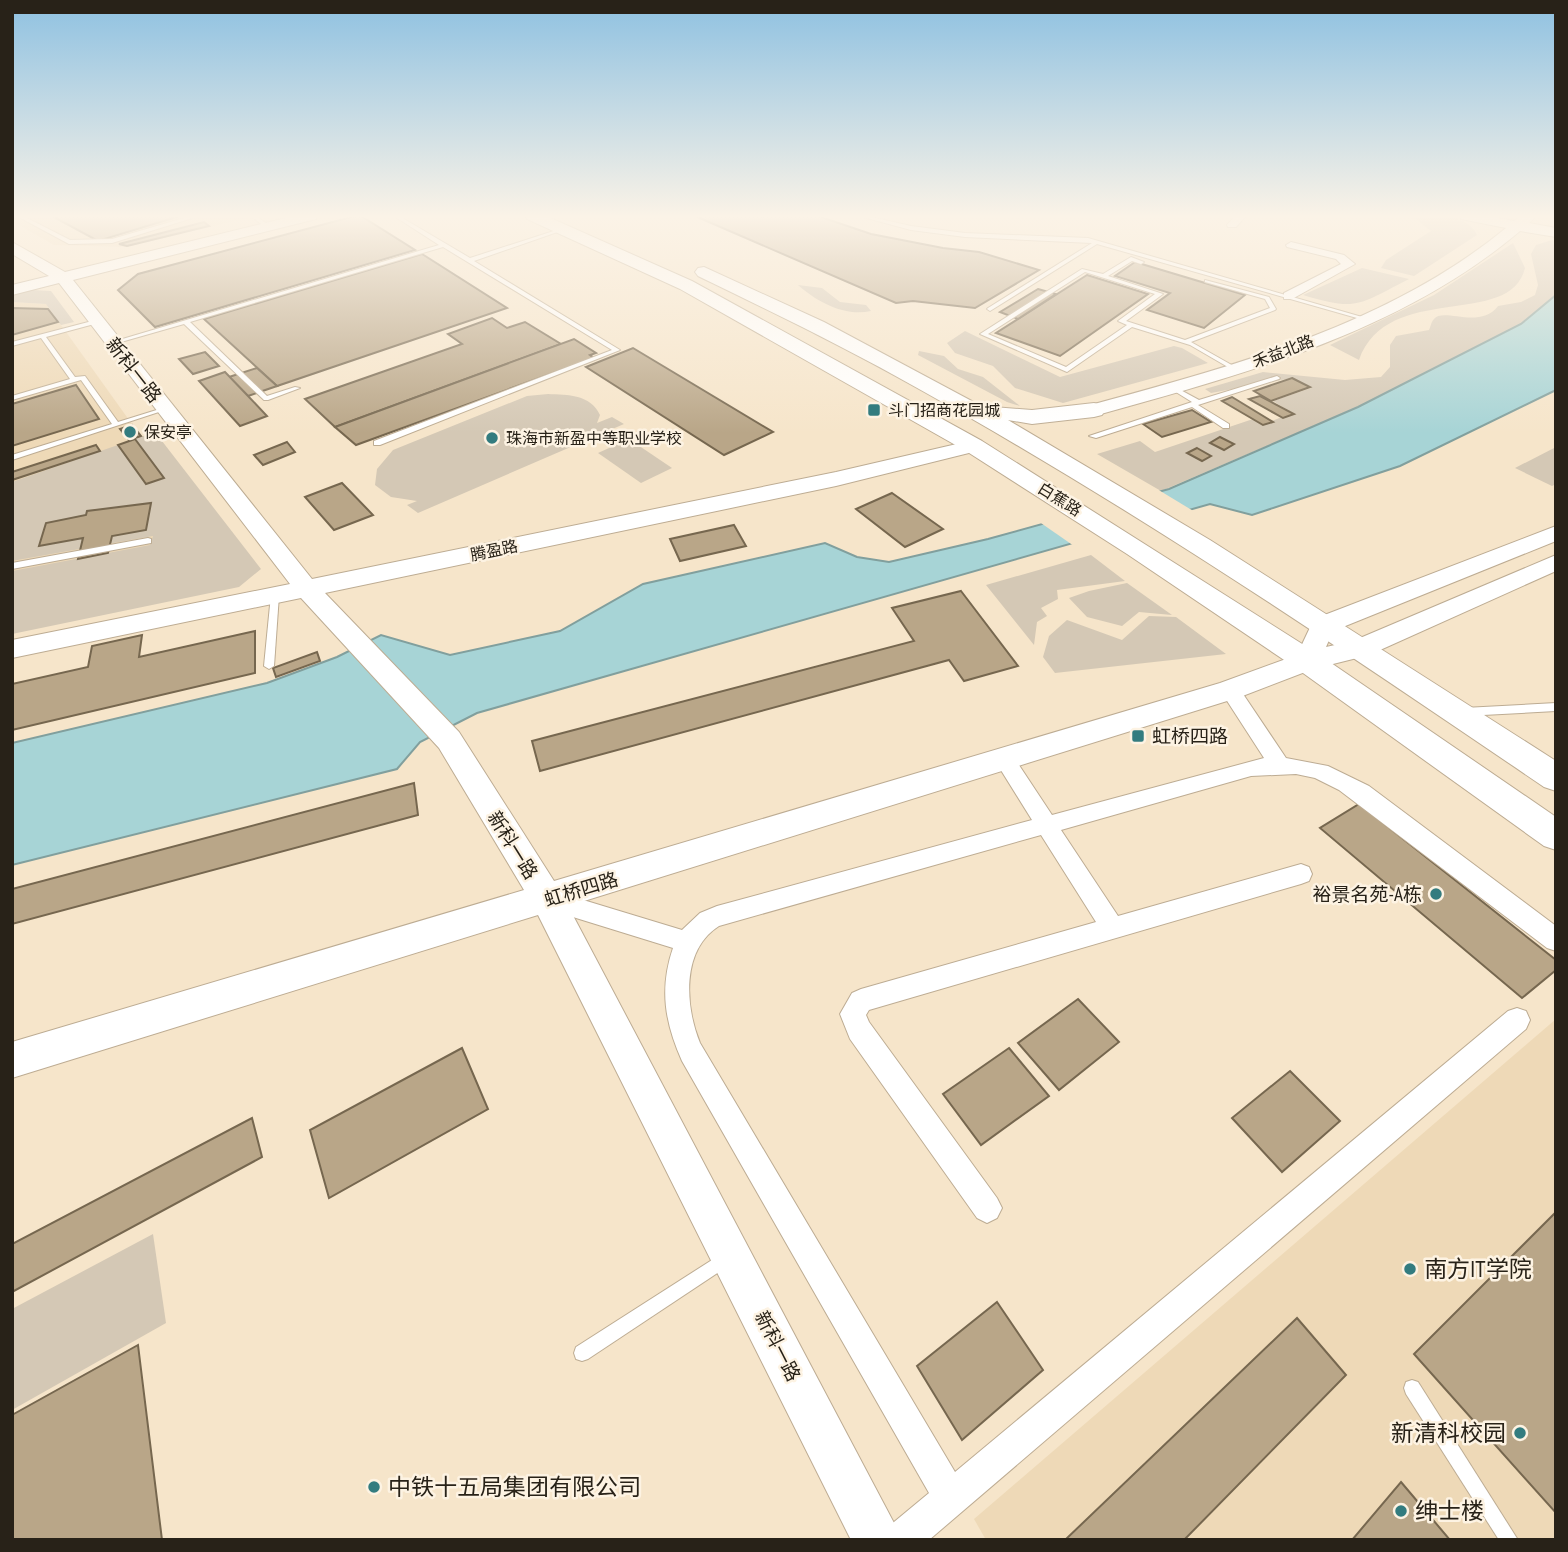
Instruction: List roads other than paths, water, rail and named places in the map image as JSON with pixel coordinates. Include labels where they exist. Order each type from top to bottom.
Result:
[{"type":"main road","name":"白蕉路","points":[[692,288],[974,446],[1044,489],[1307,661],[1556,836]]},
{"type":"main road","name":"白蕉路","points":[[739,288],[833,334],[1079,473],[1323,625],[1556,778]]},
{"type":"main road","points":[[944,395],[986,411],[1012,416],[1052,416],[1094,410]]},
{"type":"main road","points":[[1079,473],[1060,457],[1055,449],[1054,438],[1056,430],[1065,422],[1094,410]]},
{"type":"street","name":"新科一路","points":[[71,288],[307,589],[449,740],[547,899],[878,1540]]},
{"type":"street","points":[[1288,296],[1302,288]]},
{"type":"street","name":"禾益北路","points":[[1094,410],[1235,369],[1366,319],[1427,288]]},
{"type":"street","name":"腾盈路","points":[[12,649],[836,479],[974,446]]},
{"type":"street","points":[[1307,661],[1323,625],[1556,533]]},
{"type":"street","name":"虹桥四路","points":[[12,1060],[1230,690],[1307,661],[1360,649],[1556,562]]},
{"type":"street","points":[[1230,690],[1279,764]]},
{"type":"street","points":[[1003,759],[1112,927]]},
{"type":"street","points":[[951,1497],[691,1052],[678,1016],[678,978],[688,942],[698,928],[708,920],[721,916],[1251,768],[1279,764],[1332,775],[1360,792],[1556,940]]},
{"type":"street","points":[[987,1208],[859,1030],[853,1014],[861,1001],[1301,874]]},
{"type":"street","points":[[547,899],[688,942]]},
{"type":"street","points":[[901,1540],[1517,1020]]},
{"type":"lane","points":[[112,343],[296,288]]},
{"type":"lane","points":[[377,443],[617,350],[516,288]]},
{"type":"lane","points":[[990,309],[1023,288]]},
{"type":"lane","points":[[1055,288],[983,334],[1067,370],[1132,324]]},
{"type":"lane","points":[[1143,288],[1160,294],[1122,321],[1184,342],[1235,369]]},
{"type":"lane","points":[[1184,342],[1273,309],[1267,298],[1234,288]]},
{"type":"lane","points":[[1259,288],[1366,319]]},
{"type":"lane","points":[[12,344],[96,321]]},
{"type":"lane","points":[[185,321],[266,399],[297,388]]},
{"type":"lane","points":[[42,336],[74,380]]},
{"type":"lane","points":[[12,398],[83,377],[116,424]]},
{"type":"lane","points":[[1093,436],[1278,378]]},
{"type":"lane","points":[[1173,388],[1226,426]]},
{"type":"lane","points":[[12,458],[164,409]]},
{"type":"lane","points":[[12,566],[148,541]]},
{"type":"lane","points":[[269,666],[275,595]]},
{"type":"lane","points":[[1457,712],[1556,707]]},
{"type":"lane","points":[[582,1353],[731,1255]]},
{"type":"lane","points":[[1412,1388],[1509,1540]]},
{"type":"water","points":[[1556,295],[1556,390],[1400,466],[1252,515],[1210,504],[477,713],[420,742],[397,769],[12,865],[12,743],[267,683],[337,657],[381,635],[450,655],[560,631],[643,584],[825,543],[857,557],[889,562],[988,539],[1169,489],[1358,407],[1521,324]]},
{"type":"place","name":"斗门招商花园城","points":[[874,410]]},
{"type":"place","name":"保安亭","points":[[130,432]]},
{"type":"place","name":"珠海市新盈中等职业学校","points":[[492,438]]},
{"type":"place","name":"虹桥四路","points":[[1138,736]]},
{"type":"place","name":"裕景名苑-A栋","points":[[1436,894]]},
{"type":"place","name":"南方IT学院","points":[[1410,1269]]},
{"type":"place","name":"新清科校园","points":[[1520,1433]]},
{"type":"place","name":"中铁十五局集团有限公司","points":[[374,1487]]},
{"type":"place","name":"绅士楼","points":[[1401,1511]]}]
